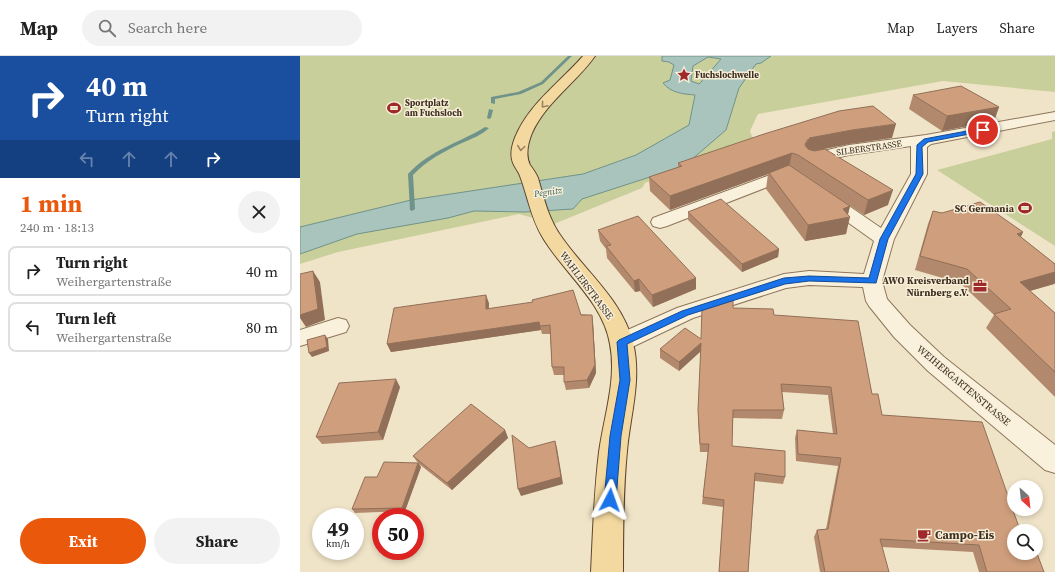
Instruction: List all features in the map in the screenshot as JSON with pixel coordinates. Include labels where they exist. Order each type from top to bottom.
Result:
[{"type":"main road","points":[[549,119],[578,75],[584,62]]},
{"type":"main road","name":"WAHLERSTRASSE","points":[[584,62],[570,75],[546,103],[525,131],[521,144],[520,158],[527,172],[547,230],[612,317],[622,342],[625,380],[615,436],[611,479],[607,572]]},
{"type":"main road","points":[[527,172],[536,141]]},
{"type":"street","points":[[622,342],[685,313],[784,281],[809,278],[872,281],[884,239],[919,174],[919,146],[926,140],[1055,116]]},
{"type":"street","name":"SILBERSTRASSE","points":[[812,158],[849,150],[926,140]]},
{"type":"street","points":[[660,222],[789,173],[884,239]]},
{"type":"street","name":"WEIHERGARTENSTRASSE","points":[[872,281],[878,301],[908,336],[936,364],[1055,460]]},
{"type":"street","points":[[300,338],[338,326]]},
{"type":"green space","points":[[300,56],[1055,56],[1055,92],[943,81],[758,114],[750,131],[754,141],[645,183],[642,188],[554,224],[519,214],[338,252],[300,264]]},
{"type":"green space","name":"SC Germania","points":[[1055,131],[1055,246],[937,170],[1052,139],[1052,132]]},
{"type":"water","name":"Pegnitz","points":[[662,56],[771,56],[761,63],[756,64],[739,88],[726,130],[684,166],[582,199],[573,209],[525,212],[474,211],[448,218],[357,234],[300,254],[300,227],[411,200],[583,174],[636,155],[689,125],[695,95],[670,89],[663,83],[670,80],[674,65],[669,62],[662,61]],"holes":[[[708,57],[721,59],[699,84],[691,81],[693,66]]]},
{"type":"building","points":[[961,86],[999,107],[947,116],[913,95]]},
{"type":"building","points":[[873,106],[896,124],[809,138],[810,139],[807,140],[805,145],[808,149],[814,151],[825,149],[893,190],[868,200],[798,155],[792,153],[670,196],[649,177],[682,166],[678,163],[764,134],[839,111]]},
{"type":"building","points":[[789,165],[850,206],[843,209],[850,217],[808,225],[769,173]]},
{"type":"building","points":[[721,199],[779,249],[742,264],[688,212]]},
{"type":"building","points":[[980,202],[1023,232],[1017,234],[1055,264],[1055,272],[1020,282],[1055,313],[1055,372],[994,314],[1011,309],[967,269],[920,256],[933,211],[942,213]]},
{"type":"building","points":[[638,216],[696,278],[652,295],[639,279],[634,281],[606,246],[611,245],[598,230]]},
{"type":"building","points":[[313,271],[318,309],[300,315],[300,274]]},
{"type":"building","points":[[573,290],[581,315],[592,315],[595,365],[587,380],[564,382],[564,367],[552,367],[550,325],[540,326],[539,322],[387,344],[394,308],[486,295],[486,309],[533,302],[532,300]]},
{"type":"building","points":[[733,300],[733,308],[773,309],[774,315],[858,321],[872,394],[878,394],[882,415],[982,422],[1007,493],[1007,516],[1015,516],[1018,524],[1007,524],[1007,560],[1039,560],[1044,572],[987,572],[979,545],[880,539],[889,572],[825,572],[817,530],[828,529],[841,458],[798,454],[797,430],[837,434],[831,387],[781,384],[784,410],[733,410],[732,446],[785,451],[785,477],[755,473],[748,572],[719,572],[724,500],[703,497],[709,444],[700,444],[698,410],[701,343],[679,362],[660,349],[685,328],[701,339],[702,308]]},
{"type":"building","points":[[325,335],[327,347],[309,353],[307,340]]},
{"type":"building","points":[[396,379],[378,432],[316,437],[339,383]]},
{"type":"building","points":[[471,404],[505,430],[447,483],[413,456]]},
{"type":"building","points":[[512,435],[529,448],[555,441],[561,477],[518,489]]},
{"type":"building","points":[[384,462],[418,463],[402,508],[352,508],[365,477],[377,477]]},
{"type":"waterway","points":[[493,103],[493,98],[519,93],[542,83],[570,56]]},
{"type":"waterway","points":[[489,118],[491,110]]},
{"type":"waterway","points":[[412,209],[410,175],[418,166],[436,154],[487,128]]},
{"type":"place","name":"Fuchslochwelle","points":[[684,75]]},
{"type":"place","name":"Sportplatz am Fuchsloch","points":[[394,108]]},
{"type":"place","name":"SC Germania","points":[[1025,208]]},
{"type":"place","name":"AWO Kreisverband Nürnberg e.V.","points":[[980,286]]},
{"type":"place","name":"Campo-Eis","points":[[924,535]]},
{"type":"route","points":[[610,500],[615,436],[625,380],[625,362],[622,342],[685,313],[784,281],[809,278],[872,281],[884,239],[919,174],[919,146],[926,140],[983,130]]}]
